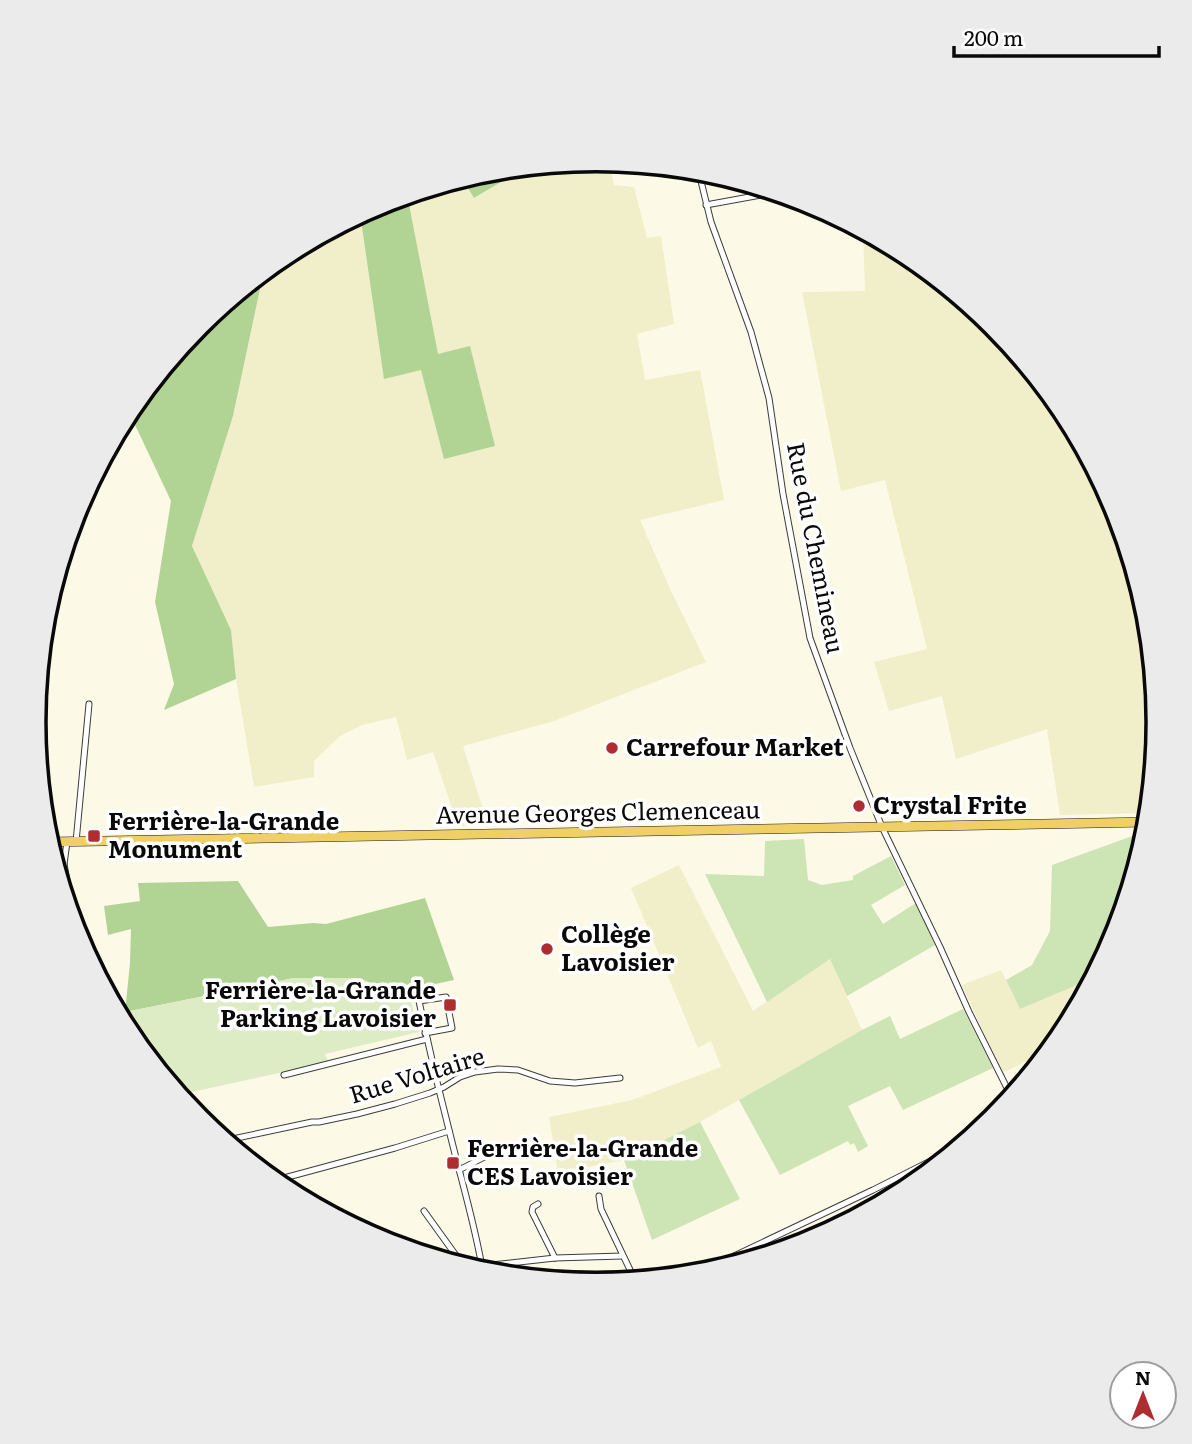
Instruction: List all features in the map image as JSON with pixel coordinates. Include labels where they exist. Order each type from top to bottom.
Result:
[{"type":"main road","name":"Avenue Georges Clemenceau","points":[[59,843],[209,838],[1137,822]]},
{"type":"street","name":"Rue du Chemineau","points":[[701,182],[727,269],[751,332],[769,398],[794,563],[810,638],[849,748],[882,827],[1007,1088]]},
{"type":"street","points":[[706,205],[756,196]]},
{"type":"street","points":[[64,864],[71,842],[89,704]]},
{"type":"street","points":[[284,1074],[345,1060],[426,1036],[452,1028],[446,997],[419,1002],[426,1036],[481,1260]]},
{"type":"street","name":"Rue Voltaire","points":[[236,1138],[357,1114],[439,1090],[460,1077],[475,1072],[518,1070],[550,1081],[575,1083],[621,1077]]},
{"type":"street","points":[[286,1177],[449,1131]]},
{"type":"street","points":[[459,1170],[502,1148],[513,1148]]},
{"type":"street","points":[[740,1253],[924,1164]]},
{"type":"street","points":[[599,1196],[601,1209],[630,1271]]},
{"type":"street","points":[[538,1205],[533,1207],[532,1212],[555,1258]]},
{"type":"street","points":[[424,1211],[455,1254]]},
{"type":"street","points":[[501,1264],[555,1258],[622,1256]]},
{"type":"shaded area","points":[[611,172],[614,185],[634,187],[647,238],[661,236],[674,324],[637,334],[645,380],[700,370],[724,500],[640,520],[706,662],[554,721],[463,746],[488,825],[458,826],[433,752],[407,760],[396,717],[362,725],[340,736],[314,761],[314,777],[254,787],[236,679],[231,630],[192,546],[233,416],[261,285],[321,245],[385,213],[468,187],[475,198],[506,179],[560,173]]},
{"type":"shaded area","points":[[863,241],[931,285],[959,308],[1010,359],[1054,416],[1090,479],[1105,511],[1128,580],[1142,650],[1146,722],[1139,813],[1060,815],[1047,729],[956,759],[942,696],[889,711],[874,662],[927,649],[885,480],[841,491],[802,292],[865,291]]},
{"type":"shaded area","points":[[679,865],[753,1011],[830,959],[862,1030],[700,1122],[624,1160],[558,1173],[549,1117],[632,1100],[721,1067],[711,1041],[698,1048],[631,888]]},
{"type":"shaded area","points":[[1001,970],[1020,1009],[1080,984],[1054,1028],[1031,1059],[1002,1073],[962,985]]},
{"type":"green space","points":[[506,179],[474,198],[467,187]]},
{"type":"green space","points":[[409,205],[438,354],[470,346],[495,446],[444,459],[421,370],[384,379],[362,224]]},
{"type":"green space","points":[[261,285],[233,416],[192,546],[231,630],[236,679],[164,710],[174,684],[155,602],[171,501],[134,423],[182,359],[233,308]]},
{"type":"green space","points":[[1135,835],[1105,933],[1080,984],[1020,1009],[1006,980],[1032,965],[1050,931],[1052,865]]},
{"type":"green space","points":[[804,839],[808,880],[822,885],[853,880],[853,876],[891,856],[905,885],[871,905],[883,924],[916,903],[935,945],[847,996],[830,959],[767,1002],[705,874],[764,876],[765,841]]},
{"type":"green space","points":[[238,881],[268,927],[326,924],[425,898],[454,980],[393,993],[359,978],[294,978],[128,1011],[125,1008],[131,929],[108,935],[104,906],[140,901],[138,883]]},
{"type":"green space","points":[[294,978],[359,978],[393,993],[408,990],[419,1032],[325,1054],[329,1062],[189,1093],[159,1057],[128,1011]]},
{"type":"green space","points":[[963,1009],[993,1068],[903,1110],[890,1086],[848,1106],[868,1146],[858,1152],[854,1143],[850,1145],[848,1141],[780,1175],[739,1100],[890,1016],[900,1039]]},
{"type":"green space","points":[[700,1122],[740,1199],[652,1240],[624,1160]]},
{"type":"place","name":"Carrefour Market","points":[[612,748]]},
{"type":"place","name":"Crystal Frite","points":[[859,806]]},
{"type":"place","name":"Ferrière-la-Grande Monument","points":[[94,836]]},
{"type":"place","name":"Collège Lavoisier","points":[[547,949]]},
{"type":"place","name":"Ferrière-la-Grande Parking Lavoisier","points":[[450,1005]]},
{"type":"place","name":"Ferrière-la-Grande CES Lavoisier","points":[[453,1163]]}]
